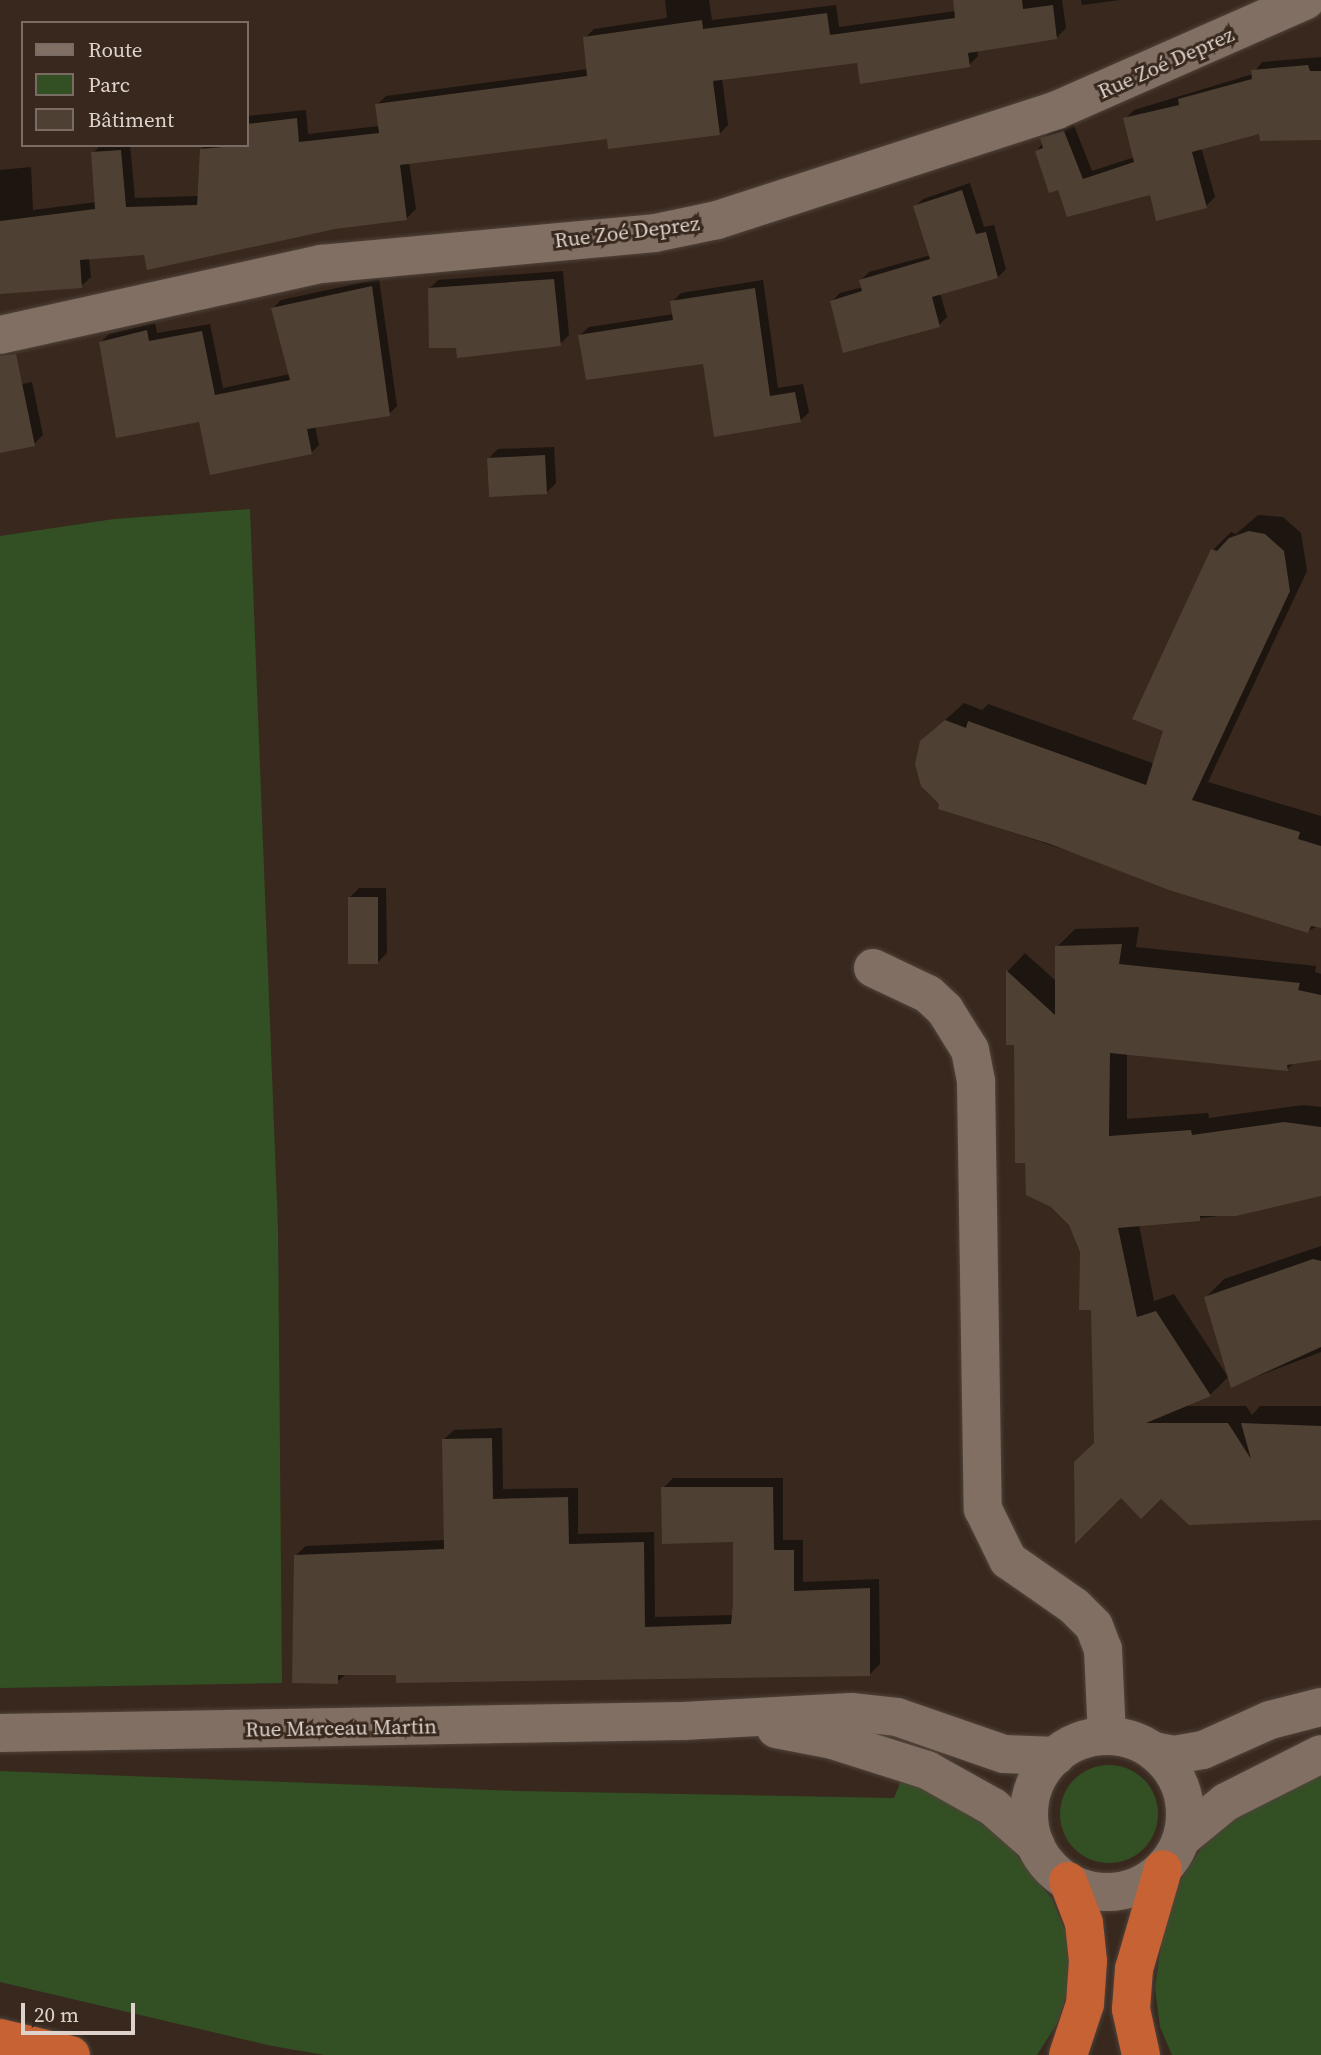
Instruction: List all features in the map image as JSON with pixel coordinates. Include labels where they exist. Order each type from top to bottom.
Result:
[{"type":"highway","points":[[1141,2055],[1131,2009],[1134,1969],[1172,1854]]},
{"type":"highway","points":[[1068,1881],[1084,1923],[1088,1961],[1085,2004],[1068,2055]]},
{"type":"highway","points":[[0,2038],[71,2055]]},
{"type":"street","name":"Rue Zoé Deprez","points":[[0,335],[321,264],[641,234],[717,220],[1057,110],[1306,0]]},
{"type":"street","points":[[873,968],[928,994],[945,1010],[970,1050],[976,1082],[983,1509],[1008,1560],[1094,1626],[1103,1649],[1107,1737]]},
{"type":"street","name":"Rue Marceau Martin","points":[[1321,1707],[1270,1720],[1203,1750],[1174,1755],[1153,1751],[1131,1740],[1107,1737],[1075,1743],[1056,1756],[1041,1774],[1032,1797],[1030,1822],[1036,1845],[1049,1866],[1068,1881],[1089,1890],[1123,1891],[1144,1883],[1226,1801],[1321,1755]]},
{"type":"street","name":"Rue Marceau Martin","points":[[0,1733],[683,1721],[875,1713],[918,1723],[990,1751],[1023,1757],[1056,1756]]},
{"type":"street","name":"Rue Marceau Martin","points":[[683,1721],[804,1733],[902,1760],[976,1796],[1036,1845]]},
{"type":"street","points":[[1153,1751],[1170,1769],[1181,1790],[1185,1814],[1172,1854]]},
{"type":"green space","points":[[250,509],[278,1229],[282,1683],[0,1688],[0,536],[114,519]]},
{"type":"green space","points":[[1109,1765],[1128,1769],[1144,1779],[1154,1795],[1158,1814],[1154,1833],[1144,1849],[1128,1859],[1109,1863],[1090,1859],[1074,1849],[1064,1833],[1060,1814],[1064,1795],[1074,1779],[1090,1769]]},
{"type":"green space","points":[[0,1771],[518,1791],[894,1798],[903,1776],[996,1829],[1052,1899],[1068,1937],[1072,1976],[1058,2022],[1037,2055],[325,2055],[272,2046],[0,1982]]},
{"type":"green space","points":[[1321,1772],[1321,2055],[1172,2055],[1160,2027],[1155,1988],[1167,1901],[1201,1849],[1245,1804]]},
{"type":"building","points":[[953,0],[1022,0],[1023,9],[1053,5],[1057,39],[968,53],[970,67],[860,84],[857,63],[713,81],[720,135],[608,149],[607,139],[400,165],[407,220],[335,229],[147,270],[144,255],[80,260],[82,288],[0,294],[0,221],[95,209],[91,152],[121,150],[126,207],[197,205],[200,149],[248,147],[248,124],[297,118],[299,142],[379,133],[375,104],[587,76],[583,37],[702,20],[703,29],[827,13],[830,35],[955,18]]},
{"type":"building","points":[[1308,65],[1310,71],[1321,71],[1321,140],[1260,141],[1259,134],[1192,152],[1207,208],[1156,221],[1150,195],[1067,217],[1058,190],[1049,193],[1035,151],[1043,148],[1040,138],[1064,131],[1083,179],[1134,162],[1123,118],[1179,105],[1178,99],[1252,79],[1251,70]]},
{"type":"building","points":[[962,190],[976,234],[986,232],[998,278],[932,297],[940,327],[843,353],[830,301],[862,291],[859,280],[930,259],[913,206]]},
{"type":"building","points":[[554,279],[561,346],[457,358],[456,348],[429,348],[428,288]]},
{"type":"building","points":[[372,286],[390,416],[307,429],[312,454],[210,475],[199,422],[116,438],[99,342],[147,330],[149,341],[202,331],[215,395],[290,380],[271,308]]},
{"type":"building","points":[[755,288],[770,396],[795,392],[801,422],[714,437],[703,364],[586,380],[578,335],[673,320],[670,301]]},
{"type":"building","points":[[16,354],[35,446],[0,453],[0,356]]},
{"type":"building","points":[[545,455],[547,494],[489,497],[487,458]]},
{"type":"building","points":[[1249,531],[1265,534],[1284,551],[1290,591],[1192,800],[1300,832],[1298,839],[1321,846],[1321,928],[1311,926],[1308,933],[1169,890],[1050,844],[938,809],[939,804],[921,786],[915,764],[920,741],[945,720],[966,728],[968,721],[1146,785],[1163,731],[1132,719],[1211,549],[1217,551],[1229,538]]},
{"type":"building","points":[[348,897],[378,897],[378,964],[348,964]]},
{"type":"building","points":[[1122,944],[1119,964],[1300,983],[1298,990],[1321,995],[1321,1060],[1287,1065],[1288,1071],[1110,1053],[1109,1136],[1191,1130],[1192,1135],[1284,1122],[1321,1127],[1321,1196],[1236,1216],[1200,1216],[1200,1221],[1118,1228],[1137,1317],[1156,1311],[1211,1396],[1146,1423],[1228,1423],[1251,1459],[1241,1423],[1321,1426],[1321,1520],[1189,1525],[1161,1499],[1141,1519],[1121,1498],[1075,1544],[1074,1462],[1094,1443],[1091,1310],[1079,1310],[1080,1252],[1069,1225],[1051,1207],[1026,1195],[1025,1163],[1015,1163],[1014,1045],[1006,1045],[1006,970],[1055,1015],[1055,946]]},
{"type":"building","points":[[1313,1259],[1321,1261],[1321,1347],[1231,1388],[1204,1297]]},
{"type":"building","points":[[492,1438],[493,1499],[568,1497],[569,1544],[644,1542],[645,1627],[731,1624],[733,1542],[662,1544],[661,1487],[773,1487],[774,1550],[794,1550],[794,1591],[870,1588],[870,1676],[396,1683],[396,1675],[338,1675],[338,1684],[292,1683],[294,1555],[444,1549],[442,1439]]}]
